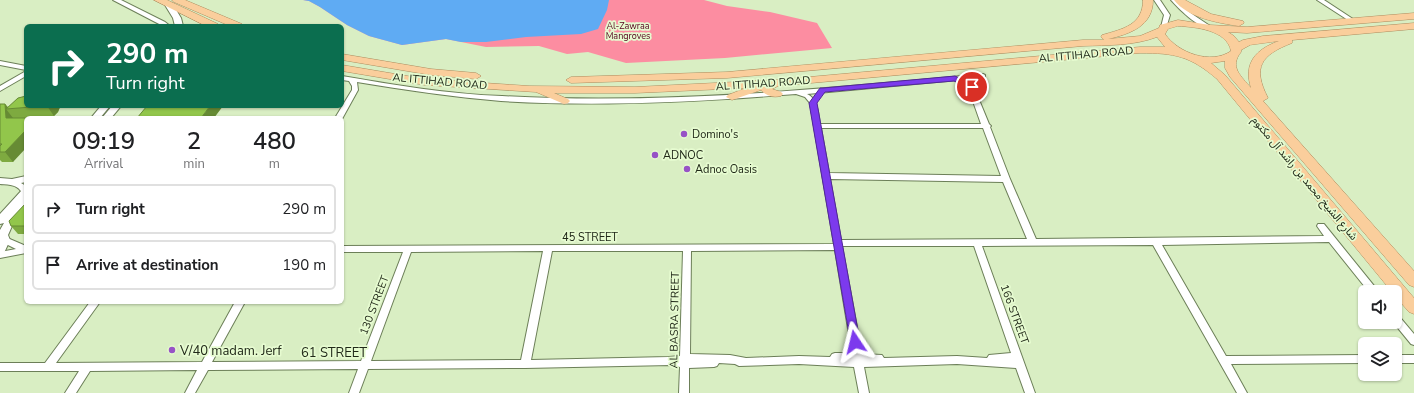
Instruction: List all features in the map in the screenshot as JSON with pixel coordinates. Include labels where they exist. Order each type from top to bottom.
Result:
[{"type":"highway","points":[[159,0],[173,2],[233,24]]},
{"type":"highway","points":[[1083,43],[1092,39],[1126,31],[1135,26],[1147,14],[1148,0]]},
{"type":"highway","points":[[1180,0],[1200,12],[1225,21],[1247,24],[1282,23],[1299,26]]},
{"type":"highway","points":[[173,2],[211,24]]},
{"type":"highway","points":[[1209,27],[1238,30],[1414,16]]},
{"type":"highway","name":"AL ITTIHAD ROAD","points":[[344,57],[431,72],[473,76],[533,80],[593,80],[727,75],[1143,39],[1154,35],[1163,28],[1178,23],[1209,27]]},
{"type":"highway","points":[[1235,52],[1243,44],[1257,40],[1414,26]]},
{"type":"highway","points":[[1209,27],[1228,37],[1234,42],[1235,52]]},
{"type":"highway","name":"شارع الشيخ محمد بن راشد آل مكتوم","points":[[1163,28],[1160,34],[1162,39],[1167,44],[1214,70],[1414,308]]},
{"type":"highway","points":[[1279,125],[1254,83],[1253,70],[1255,64],[1258,57],[1270,48],[1286,42],[1310,38],[1313,37],[1314,34]]},
{"type":"highway","name":"AL ITTIHAD ROAD","points":[[344,68],[424,82],[529,89],[635,90],[774,87],[1087,54],[1152,49],[1166,50],[1215,60],[1227,58],[1235,52]]},
{"type":"highway","name":"شارع الشيخ محمد بن راشد آل مكتوم","points":[[1235,52],[1230,62],[1231,70],[1414,281]]},
{"type":"highway","points":[[1087,54],[1107,56],[1149,55],[1185,63],[1206,73],[1250,112]]},
{"type":"highway","points":[[732,97],[774,87]]},
{"type":"highway","points":[[529,89],[545,93],[564,101]]},
{"type":"street","points":[[116,0],[165,24]]},
{"type":"street","points":[[1157,0],[1167,15],[1163,28]]},
{"type":"street","points":[[1174,0],[1187,13],[1209,27]]},
{"type":"street","points":[[1320,0],[1353,21]]},
{"type":"street","points":[[173,2],[178,24]]},
{"type":"street","points":[[0,63],[24,68]]},
{"type":"street","points":[[0,89],[24,74]]},
{"type":"street","points":[[796,92],[983,76]]},
{"type":"street","points":[[972,77],[972,90]]},
{"type":"street","points":[[344,78],[374,84],[466,95],[564,101],[697,100],[732,97]]},
{"type":"street","points":[[955,78],[967,84],[972,90],[1006,179],[1034,243]]},
{"type":"street","points":[[340,116],[353,93],[355,86],[352,80]]},
{"type":"street","points":[[353,93],[362,87],[374,84]]},
{"type":"street","points":[[774,87],[807,96],[813,103],[864,393]]},
{"type":"street","points":[[813,103],[823,90]]},
{"type":"street","points":[[97,116],[104,108]]},
{"type":"street","points":[[108,116],[115,108]]},
{"type":"street","points":[[817,126],[987,126]]},
{"type":"street","points":[[826,176],[1006,179]]},
{"type":"street","points":[[0,181],[12,182],[24,179]]},
{"type":"street","points":[[12,182],[22,186],[24,189]]},
{"type":"street","points":[[0,220],[24,194]]},
{"type":"street","points":[[0,250],[3,236],[8,224],[24,205]]},
{"type":"street","points":[[1321,226],[1368,285]]},
{"type":"street","points":[[3,236],[14,246],[24,249]]},
{"type":"street","name":"45 STREET","points":[[344,249],[687,247],[1332,239]]},
{"type":"street","points":[[1156,242],[1242,393]]},
{"type":"street","name":"166 STREET","points":[[977,243],[1030,393]]},
{"type":"street","name":"AL BASRA STREET","points":[[684,393],[687,247]]},
{"type":"street","points":[[525,364],[548,248]]},
{"type":"street","name":"130 STREET","points":[[354,393],[408,249]]},
{"type":"street","points":[[0,255],[24,250]]},
{"type":"street","points":[[47,366],[94,304]]},
{"type":"street","points":[[190,393],[239,304]]},
{"type":"street","points":[[1402,327],[1414,342]]},
{"type":"street","points":[[1402,358],[1414,358]]},
{"type":"street","points":[[1223,360],[1358,359]]},
{"type":"street","name":"61 STREET","points":[[0,367],[525,364],[799,360],[1019,360]]},
{"type":"street","points":[[70,393],[88,366]]},
{"type":"green space","name":"Al-Zawraa Mangroves","points":[[303,0],[704,0],[727,6],[770,12],[817,23],[832,48],[725,58],[626,63],[588,52],[567,54],[539,46],[486,47],[446,39],[402,45],[369,36],[347,25],[309,1]]},
{"type":"water","points":[[303,0],[609,0],[607,10],[598,29],[581,34],[526,37],[486,42],[461,42],[446,39],[402,45],[369,36],[347,25],[309,1]]},
{"type":"building","points":[[24,96],[24,108],[6,109],[18,98]]},
{"type":"building","points":[[0,104],[5,104],[6,118],[24,118],[24,132],[5,152],[0,152],[0,146],[2,144],[0,144]]},
{"type":"building","points":[[145,108],[208,108],[202,116],[139,116]]},
{"type":"building","points":[[24,205],[24,226],[11,226],[9,221]]},
{"type":"place","name":"Domino's","points":[[684,134]]},
{"type":"place","name":"ADNOC","points":[[655,155]]},
{"type":"place","name":"Adnoc Oasis","points":[[687,169]]},
{"type":"place","name":"V/40 madam. Jerf","points":[[172,350]]},
{"type":"route","points":[[855,342],[813,103],[823,90],[955,78],[967,84],[972,90],[972,87]]}]
